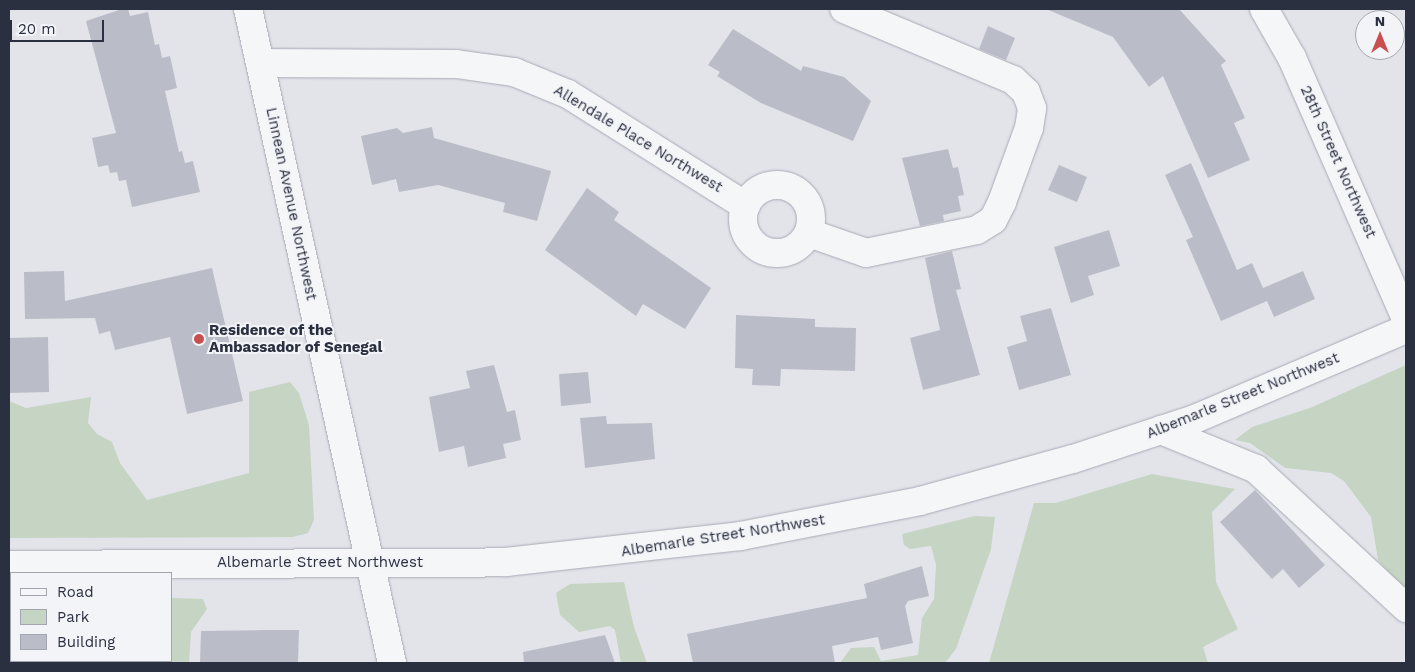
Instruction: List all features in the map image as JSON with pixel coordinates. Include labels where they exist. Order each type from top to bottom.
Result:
[{"type":"street","name":"Linnean Avenue Northwest","points":[[248,9],[392,663]]},
{"type":"street","points":[[808,233],[866,253],[977,230],[993,220],[1002,202],[1029,128],[1032,108],[1026,92],[1013,80],[844,9]]},
{"type":"street","name":"28th Street Northwest","points":[[1264,9],[1289,52],[1406,319]]},
{"type":"street","name":"Allendale Place Northwest","points":[[260,63],[456,64],[514,72],[568,94],[746,206]]},
{"type":"street","points":[[770,186],[791,188],[811,212],[808,233],[792,250],[764,250],[744,228],[746,206],[770,186]]},
{"type":"street","name":"Albemarle Street Northwest","points":[[9,565],[369,563],[568,557],[760,533],[977,486],[1161,430],[1406,329]]},
{"type":"street","points":[[1161,430],[1256,469],[1397,604],[1406,608]]},
{"type":"green space","points":[[1406,365],[1406,592],[1378,560],[1371,517],[1344,481],[1331,473],[1285,468],[1250,443],[1235,440],[1252,427],[1310,408]]},
{"type":"green space","points":[[290,382],[299,393],[309,425],[314,520],[308,533],[293,537],[9,538],[9,401],[26,408],[91,397],[88,423],[97,434],[112,442],[120,463],[147,500],[249,473],[249,392]]},
{"type":"green space","points":[[1152,474],[1235,489],[1212,512],[1216,582],[1238,629],[1203,647],[1208,663],[989,663],[1034,503],[1056,503]]},
{"type":"green space","points":[[975,516],[995,517],[991,549],[956,649],[945,663],[840,663],[851,648],[874,647],[881,661],[918,655],[922,618],[934,599],[936,565],[931,546],[910,549],[904,545],[902,534]]},
{"type":"green space","points":[[624,582],[634,627],[647,663],[621,663],[615,630],[610,626],[579,632],[560,615],[556,593],[570,584]]},
{"type":"green space","points":[[172,598],[203,599],[207,609],[191,632],[189,663],[86,663],[172,662]]},
{"type":"building","points":[[122,9],[128,9],[130,16],[148,12],[155,45],[159,44],[162,58],[170,56],[177,88],[165,91],[179,152],[182,151],[185,163],[193,161],[200,192],[132,207],[126,180],[119,181],[117,172],[110,173],[108,165],[98,167],[92,138],[116,133],[86,21]]},
{"type":"building","points":[[1046,9],[1179,9],[1226,61],[1221,65],[1245,118],[1234,123],[1250,160],[1208,178],[1163,76],[1149,87],[1113,37]]},
{"type":"building","points":[[988,26],[1015,38],[1006,60],[979,49]]},
{"type":"building","points":[[733,29],[801,71],[803,66],[844,77],[871,101],[853,141],[761,103],[717,76],[720,72],[708,65]]},
{"type":"building","points":[[432,127],[434,138],[551,171],[537,221],[503,212],[505,203],[438,185],[399,192],[396,179],[372,185],[361,136],[397,128],[403,133]]},
{"type":"building","points":[[948,149],[953,168],[958,167],[964,195],[958,196],[961,211],[943,215],[944,221],[920,226],[902,158]]},
{"type":"building","points":[[1191,163],[1237,270],[1252,263],[1263,288],[1303,271],[1315,299],[1274,317],[1267,301],[1221,321],[1186,240],[1193,237],[1165,175]]},
{"type":"building","points":[[1059,165],[1087,177],[1077,202],[1048,190]]},
{"type":"building","points":[[587,188],[619,212],[614,220],[711,288],[685,329],[643,304],[636,316],[545,250]]},
{"type":"building","points":[[1109,230],[1120,266],[1088,276],[1094,295],[1071,303],[1054,247]]},
{"type":"building","points":[[952,251],[961,289],[956,290],[980,375],[923,390],[910,338],[940,330],[925,258]]},
{"type":"building","name":"Residence of the Ambassador of Senegal","points":[[212,268],[243,401],[187,414],[170,337],[115,350],[110,331],[99,334],[95,318],[25,319],[24,272],[64,271],[65,301]]},
{"type":"building","points":[[1051,308],[1071,375],[1019,390],[1007,347],[1027,341],[1020,316]]},
{"type":"building","points":[[736,315],[815,319],[815,327],[856,328],[855,371],[781,369],[780,386],[752,385],[753,369],[735,368]]},
{"type":"building","points":[[48,337],[49,392],[9,393],[9,338]]},
{"type":"building","points":[[494,365],[507,412],[515,410],[521,440],[503,444],[506,458],[468,467],[464,446],[439,452],[429,397],[470,388],[466,371]]},
{"type":"building","points":[[588,372],[591,403],[561,406],[559,374]]},
{"type":"building","points":[[606,416],[607,424],[652,423],[655,459],[585,468],[580,418]]},
{"type":"building","points":[[1255,490],[1325,565],[1299,588],[1283,569],[1272,579],[1220,522]]},
{"type":"building","points":[[922,566],[929,596],[908,601],[905,606],[913,643],[881,650],[878,637],[832,646],[835,663],[693,663],[687,634],[867,598],[864,584]]},
{"type":"building","points":[[299,630],[298,663],[200,663],[201,631]]},
{"type":"building","points":[[605,635],[615,663],[524,663],[523,652]]},
{"type":"place","name":"Residence of the Ambassador of Senegal","points":[[199,339]]}]
